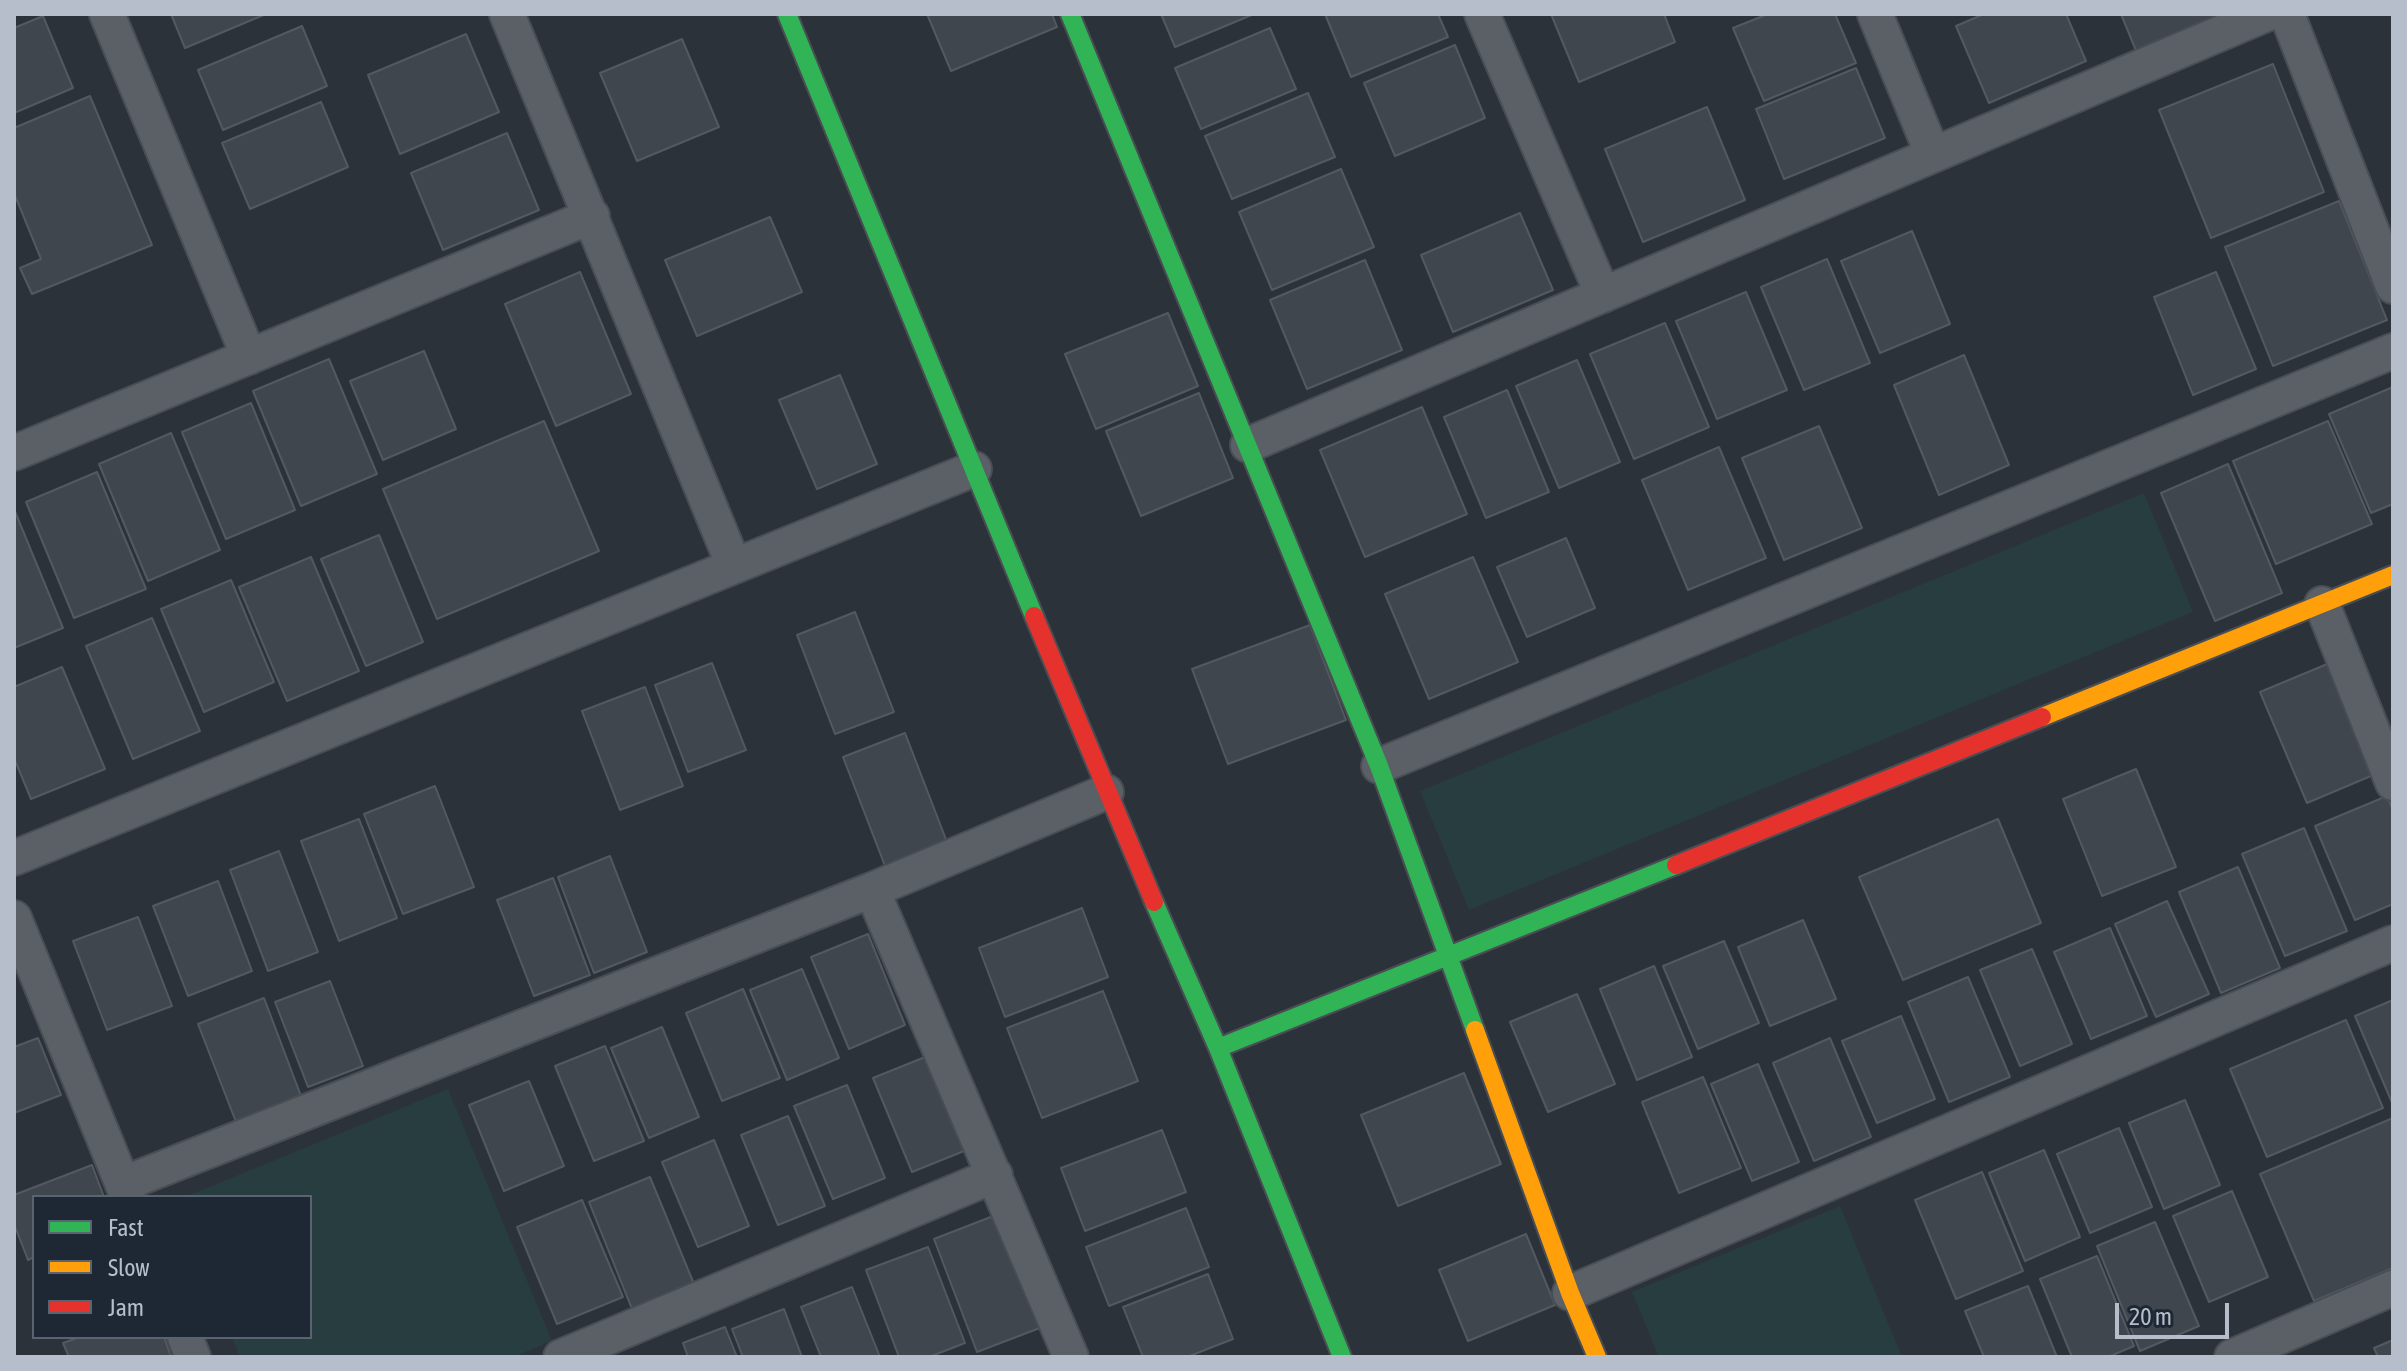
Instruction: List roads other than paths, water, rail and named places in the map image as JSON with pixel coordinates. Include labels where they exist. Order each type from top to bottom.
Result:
[{"type":"street","points":[[107,14],[249,357]]},
{"type":"street","points":[[507,14],[734,566]]},
{"type":"street","points":[[787,14],[1106,792],[1218,1048],[1342,1357]]},
{"type":"street","points":[[1070,14],[1379,766],[1570,1293],[1597,1357]]},
{"type":"street","points":[[1482,14],[1603,295]]},
{"type":"street","points":[[1875,14],[1933,155]]},
{"type":"street","points":[[1248,445],[2266,14]]},
{"type":"street","points":[[2287,14],[2393,286]]},
{"type":"street","points":[[14,453],[592,216]]},
{"type":"street","points":[[1379,766],[2393,351]]},
{"type":"street","points":[[14,858],[974,469]]},
{"type":"street","points":[[1218,1048],[2393,575]]},
{"type":"street","points":[[2322,604],[2393,783]]},
{"type":"street","points":[[14,918],[125,1191],[872,890],[1106,792]]},
{"type":"street","points":[[872,890],[1071,1357]]},
{"type":"street","points":[[1570,1293],[2393,943]]},
{"type":"street","points":[[561,1357],[995,1175]]},
{"type":"street","points":[[2232,1357],[2393,1288]]}]
